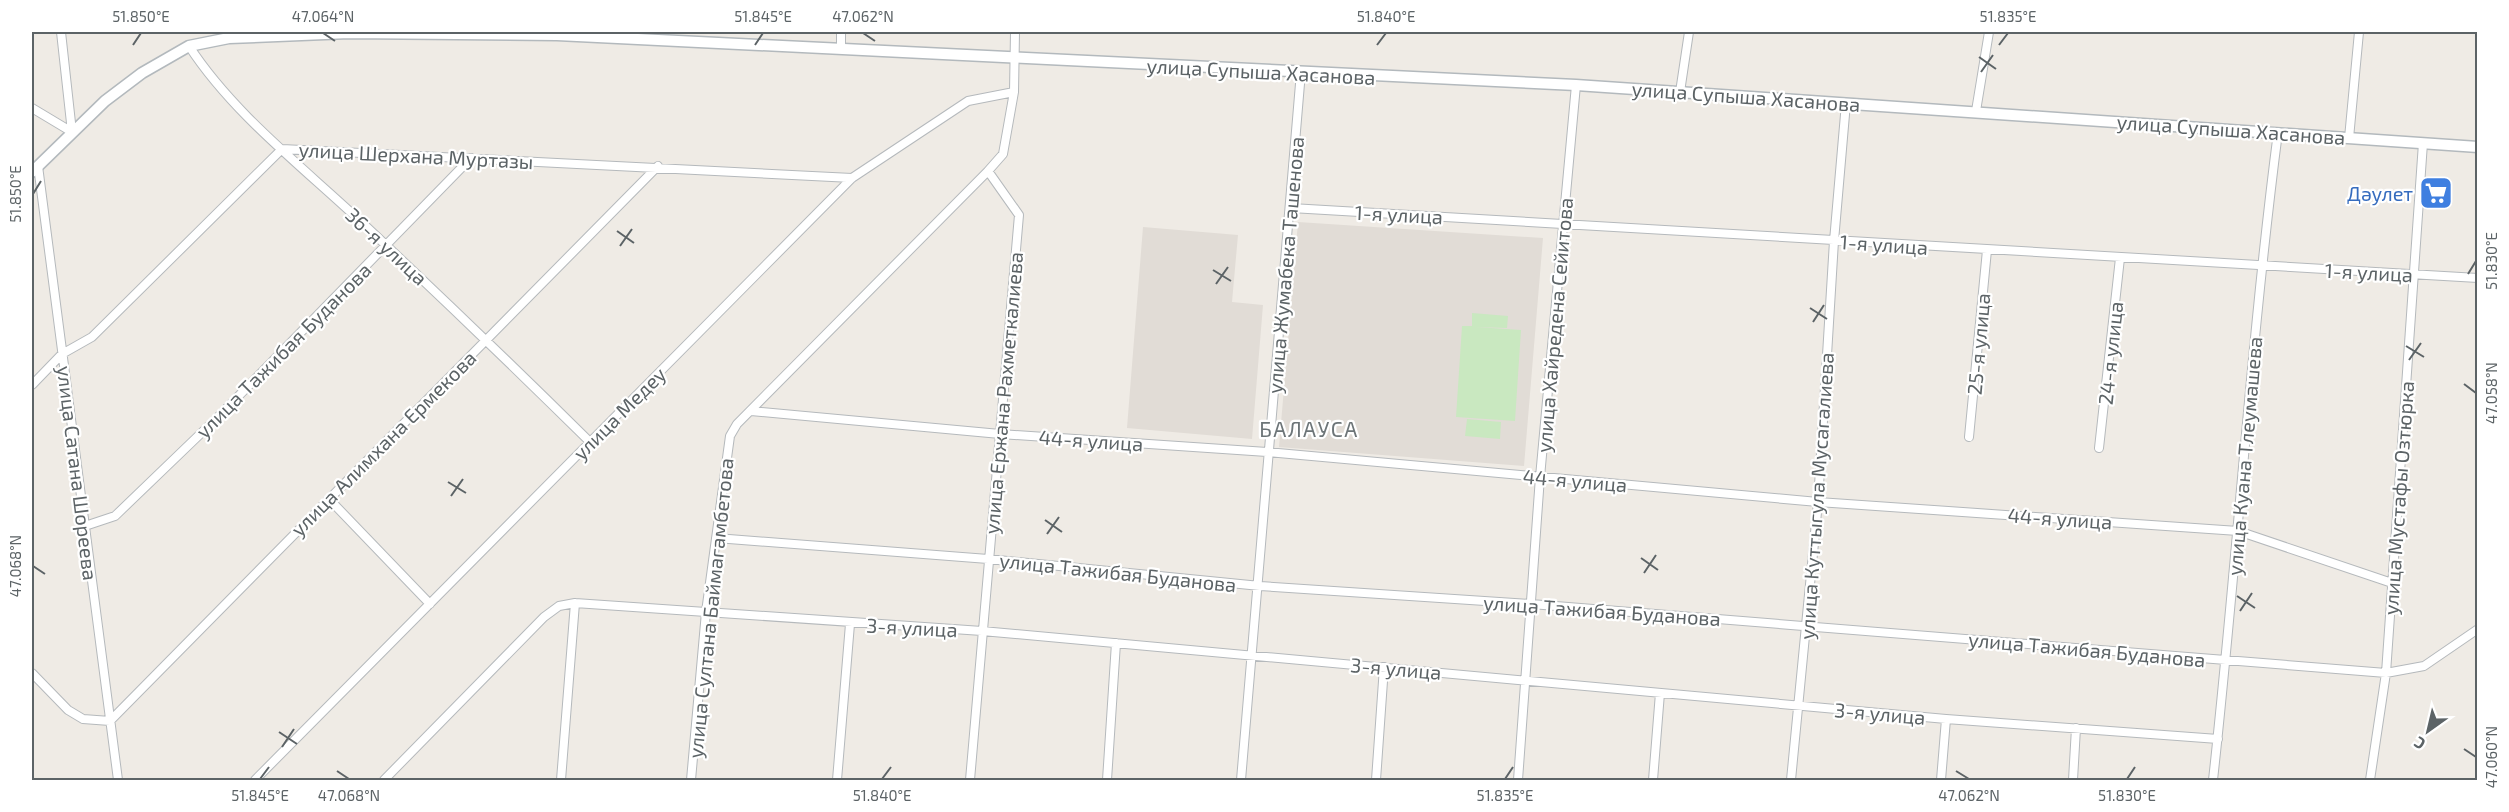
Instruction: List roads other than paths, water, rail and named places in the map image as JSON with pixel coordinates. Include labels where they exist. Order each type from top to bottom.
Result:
[{"type":"street","points":[[61,32],[72,132]]},
{"type":"street","points":[[841,32],[841,49]]},
{"type":"street","points":[[751,411],[1003,154],[1014,92],[1016,32]]},
{"type":"street","points":[[1680,92],[1689,32]]},
{"type":"street","points":[[1976,111],[1989,32]]},
{"type":"street","points":[[2349,138],[2359,32]]},
{"type":"street","name":"улица Супыша Хасанова","points":[[35,169],[105,101],[142,73],[189,46],[229,38],[285,34],[558,33],[1576,85],[2478,147]]},
{"type":"street","name":"36-я улица","points":[[189,46],[207,73],[282,149],[486,339],[590,442]]},
{"type":"street","name":"улица Жумабека Ташенова","points":[[1241,780],[1260,586],[1267,452],[1291,208],[1301,72]]},
{"type":"street","name":"улица Хайредена Сейитова","points":[[1518,780],[1540,477],[1576,85]]},
{"type":"street","name":"улица Медеу","points":[[255,780],[852,178],[968,101],[1014,92]]},
{"type":"street","name":"улица Куттыгула Мусагалиева","points":[[1791,780],[1818,501],[1834,241],[1846,103]]},
{"type":"street","points":[[32,108],[72,132]]},
{"type":"street","name":"улица Куана Тлеумашева","points":[[2213,780],[2238,531],[2260,266],[2278,132]]},
{"type":"street","name":"улица Мустафы Озтюрка","points":[[2370,780],[2386,673],[2423,143]]},
{"type":"street","name":"улица Шерхана Муртазы","points":[[32,385],[62,354],[92,337],[282,149],[658,166],[852,178]]},
{"type":"street","name":"улица Тажибая Буданова","points":[[85,526],[115,516],[221,414],[471,158]]},
{"type":"street","name":"улица Алимхана Ермекова","points":[[110,722],[658,166]]},
{"type":"street","name":"улица Сатана Шореева","points":[[35,169],[62,354],[118,780]]},
{"type":"street","name":"улица Ержана Рахметкалиева","points":[[970,780],[1019,215],[988,171]]},
{"type":"street","name":"1-я улица","points":[[1291,208],[2478,278]]},
{"type":"street","name":"25-я улица","points":[[1969,437],[1987,250]]},
{"type":"street","name":"24-я улица","points":[[2099,448],[2120,258]]},
{"type":"street","name":"44-я улица","points":[[751,411],[1000,434],[1267,452],[1818,501],[2238,531],[2392,583]]},
{"type":"street","name":"улица Султана Баймагамбетова","points":[[691,780],[706,612],[730,436],[751,411]]},
{"type":"street","points":[[329,499],[429,604]]},
{"type":"street","name":"улица Тажибая Буданова","points":[[716,538],[988,559],[1260,586],[1531,604],[2386,673],[2424,666],[2478,629]]},
{"type":"street","points":[[384,780],[544,617],[559,606],[575,603],[561,780]]},
{"type":"street","name":"3-я улица","points":[[575,603],[1116,643],[1946,718],[2218,739]]},
{"type":"street","points":[[837,780],[849,624]]},
{"type":"street","points":[[1107,780],[1116,643]]},
{"type":"street","points":[[1376,780],[1384,667]]},
{"type":"street","points":[[32,673],[68,710],[82,719],[110,722]]},
{"type":"street","points":[[1653,780],[1660,693]]},
{"type":"street","points":[[1941,780],[1946,718]]},
{"type":"street","points":[[2073,780],[2076,728]]},
{"type":"place","name":"Дәулет","points":[[2436,193]]},
{"type":"district","name":"БАЛАУСА","points":[[1309,428]]}]
